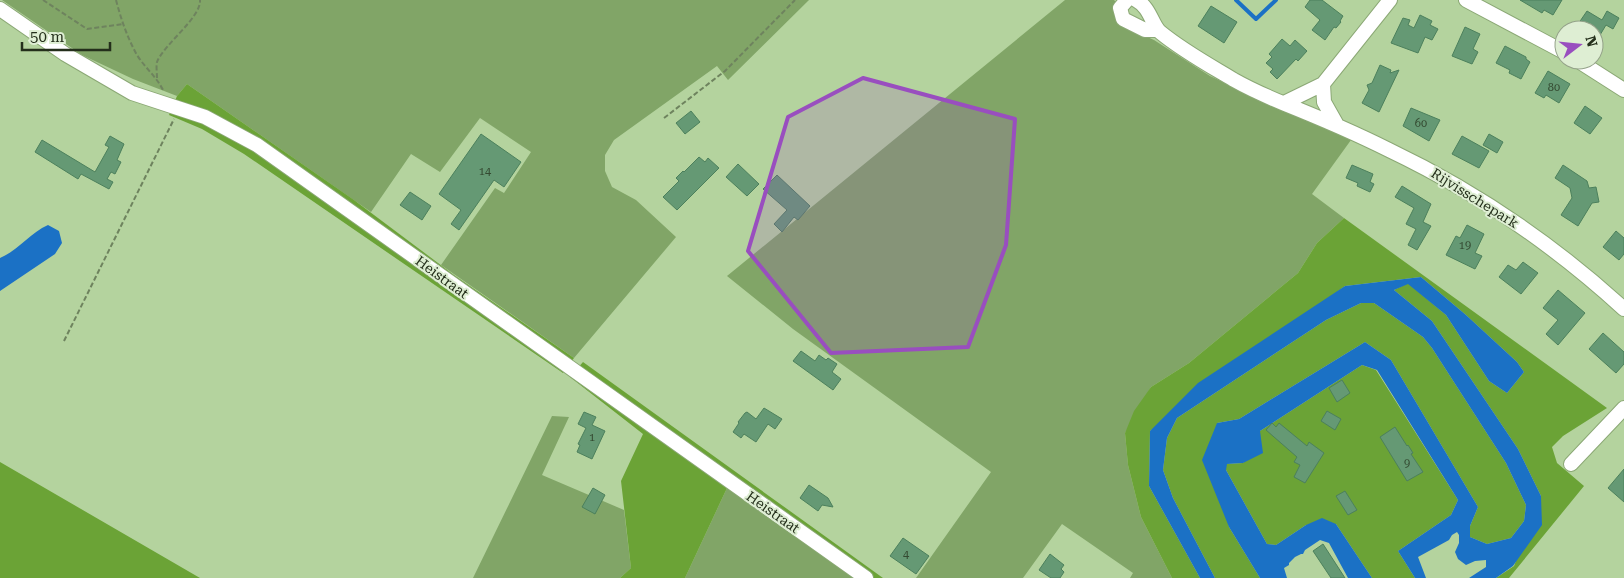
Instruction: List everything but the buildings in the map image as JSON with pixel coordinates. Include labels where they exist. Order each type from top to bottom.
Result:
[{"type":"street","name":"Rijvisschepark","points":[[1127,0],[1120,8],[1123,19],[1146,30],[1158,30]]},
{"type":"street","name":"Rijvisschepark","points":[[1136,0],[1140,2],[1152,18],[1158,30],[1184,50],[1272,100],[1284,103],[1337,125],[1428,169],[1490,205],[1564,258],[1624,309]]},
{"type":"street","points":[[1284,103],[1323,84],[1390,0]]},
{"type":"street","points":[[1466,0],[1554,47]]},
{"type":"street","name":"Heistraat","points":[[0,9],[65,54],[132,92],[205,117],[257,145],[866,578]]},
{"type":"street","points":[[1593,70],[1624,90]]},
{"type":"street","points":[[1323,84],[1324,102],[1337,125]]},
{"type":"street","points":[[1571,464],[1624,408]]},
{"type":"path","points":[[42,0],[87,29],[122,24]]},
{"type":"path","points":[[116,0],[122,24],[138,57],[157,78],[157,64],[165,49],[189,22],[200,4],[200,0]]},
{"type":"path","points":[[664,118],[725,71],[795,0]]},
{"type":"path","points":[[64,341],[180,108]]},
{"type":"highlighted area","points":[[863,78],[1015,119],[1006,245],[968,347],[831,353],[748,251],[788,117]]},
{"type":"green space","points":[[2,0],[809,0],[728,80],[717,66],[614,140],[605,155],[605,171],[612,187],[636,200],[676,237],[574,358],[441,265],[495,188],[504,193],[531,152],[480,118],[440,172],[411,154],[371,212],[187,84],[177,96],[133,79],[82,55]]},
{"type":"green space","points":[[1065,0],[1114,0],[1116,2],[1114,10],[1134,31],[1154,40],[1210,76],[1351,140],[1312,194],[1344,218],[1317,243],[1298,273],[1189,363],[1151,387],[1125,433],[1128,465],[1141,517],[1172,578],[1130,578],[1133,573],[1062,524],[1023,578],[916,578],[991,472],[793,329],[727,276]]},
{"type":"green space","points":[[187,84],[354,200],[454,275],[574,358],[563,373],[244,154],[202,129],[169,115],[177,96]]},
{"type":"green space","points":[[1344,218],[1607,408],[1563,436],[1552,447],[1557,463],[1584,486],[1509,578],[1496,578],[1514,566],[1541,496],[1518,449],[1432,321],[1394,290],[1408,283],[1446,315],[1489,381],[1507,393],[1524,372],[1517,362],[1421,277],[1345,286],[1150,431],[1149,486],[1200,578],[1172,578],[1141,517],[1128,465],[1125,433],[1134,411],[1151,387],[1189,363],[1298,273],[1317,243]]},
{"type":"green space","points":[[1361,303],[1374,303],[1423,337],[1432,348],[1506,463],[1526,505],[1524,521],[1511,538],[1487,544],[1470,537],[1470,526],[1478,507],[1391,360],[1365,342],[1239,419],[1217,423],[1229,527],[1260,578],[1215,578],[1173,498],[1163,470],[1167,438],[1177,418],[1326,320]]},
{"type":"green space","points":[[583,362],[883,578],[853,578],[727,488],[685,578],[620,578],[631,568],[621,481],[643,434],[570,377]]},
{"type":"green space","points":[[1362,365],[1376,370],[1458,500],[1451,515],[1398,551],[1415,578],[1372,578],[1336,524],[1306,525],[1276,545],[1267,544],[1226,470],[1226,464],[1243,463],[1260,431]]},
{"type":"green space","points":[[552,416],[569,417],[542,475],[624,510],[631,568],[620,578],[473,578]]},
{"type":"green space","points":[[0,462],[200,578],[0,578]]},
{"type":"green space","points":[[727,488],[853,578],[685,578]]},
{"type":"water","points":[[48,225],[59,231],[62,243],[55,254],[0,291],[0,258],[13,251],[36,232]]},
{"type":"water","points":[[1421,277],[1517,362],[1524,372],[1507,393],[1489,381],[1446,315],[1408,284],[1394,290],[1432,321],[1518,449],[1541,496],[1542,525],[1513,566],[1496,578],[1469,578],[1486,567],[1486,560],[1475,561],[1466,565],[1458,559],[1455,552],[1459,543],[1457,532],[1449,540],[1418,557],[1426,578],[1415,578],[1398,551],[1451,515],[1458,500],[1377,370],[1362,365],[1260,431],[1263,453],[1243,463],[1227,464],[1226,470],[1267,544],[1276,545],[1306,525],[1322,518],[1336,524],[1372,578],[1348,578],[1329,543],[1320,540],[1305,550],[1303,554],[1295,557],[1284,568],[1287,578],[1260,578],[1229,527],[1202,460],[1217,423],[1239,419],[1365,342],[1391,360],[1478,507],[1470,526],[1470,537],[1487,544],[1511,538],[1524,521],[1526,505],[1506,463],[1432,348],[1423,337],[1374,303],[1361,303],[1326,320],[1177,418],[1167,438],[1163,470],[1173,498],[1215,578],[1200,578],[1149,486],[1150,431],[1198,383],[1345,286]]},
{"type":"waterway","points":[[1236,0],[1256,19],[1276,0]]}]
